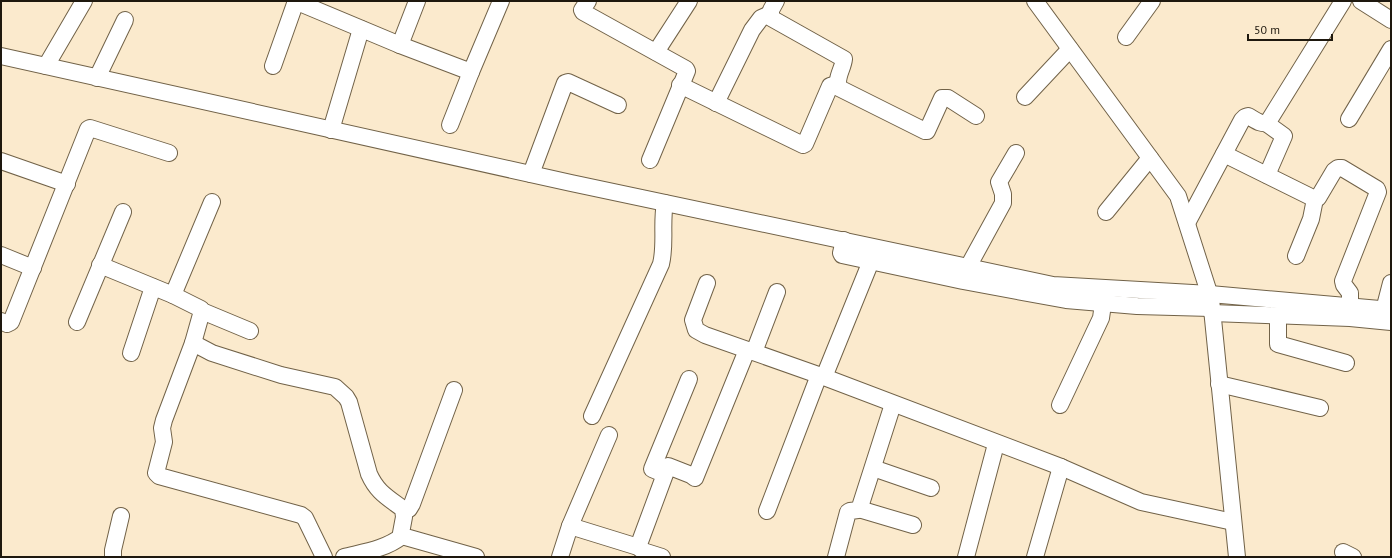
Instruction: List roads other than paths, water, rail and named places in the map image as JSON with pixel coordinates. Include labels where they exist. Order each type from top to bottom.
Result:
[{"type":"street","points":[[46,66],[84,1]]},
{"type":"street","points":[[273,66],[295,1],[324,7],[361,29],[471,72]]},
{"type":"street","points":[[400,45],[417,1]]},
{"type":"street","points":[[450,125],[501,1]]},
{"type":"street","points":[[588,1],[582,10],[583,12],[686,69],[687,71],[650,160]]},
{"type":"street","points":[[656,52],[689,1]]},
{"type":"street","points":[[1035,1],[1178,196],[1211,304],[1237,557]]},
{"type":"street","points":[[1126,37],[1152,1]]},
{"type":"street","points":[[1266,124],[1343,1]]},
{"type":"street","points":[[1361,1],[1391,20]]},
{"type":"street","points":[[773,7],[771,18],[844,60],[837,84]]},
{"type":"street","points":[[716,103],[752,30],[761,18],[773,7]]},
{"type":"street","points":[[97,78],[125,20]]},
{"type":"street","points":[[331,130],[361,29]]},
{"type":"street","points":[[1025,97],[1070,49]]},
{"type":"street","points":[[1349,119],[1391,49]]},
{"type":"street","points":[[1,56],[531,174],[664,207],[843,246],[968,267],[1100,295],[1211,304],[1350,307],[1389,314]]},
{"type":"street","points":[[531,174],[565,83],[568,82],[618,105]]},
{"type":"street","points":[[680,85],[803,145],[805,144],[830,86],[837,84]]},
{"type":"street","points":[[837,84],[839,88],[925,131],[927,130],[942,98],[945,97],[976,116]]},
{"type":"street","points":[[1187,223],[1244,117],[1248,116],[1263,124],[1266,124],[1284,136],[1266,175]]},
{"type":"street","points":[[1,321],[7,324],[11,322],[88,129],[90,128],[169,153]]},
{"type":"street","points":[[968,267],[1003,203],[1003,194],[999,182],[1016,153]]},
{"type":"street","points":[[1224,154],[1315,199]]},
{"type":"street","points":[[1106,212],[1150,158]]},
{"type":"street","points":[[1,161],[66,184]]},
{"type":"street","points":[[1296,256],[1311,219],[1315,199],[1318,198],[1334,171],[1338,168],[1342,168],[1377,189],[1378,192],[1343,280],[1343,283],[1350,293],[1350,307]]},
{"type":"street","points":[[173,295],[212,202]]},
{"type":"street","points":[[592,416],[661,264],[664,253],[664,207]]},
{"type":"street","points":[[76,322],[123,212]]},
{"type":"street","points":[[843,246],[842,255],[995,287],[1066,300],[1100,295]]},
{"type":"street","points":[[1,256],[33,268]]},
{"type":"street","points":[[767,511],[871,261]]},
{"type":"street","points":[[100,265],[173,295],[201,309],[202,311],[250,331]]},
{"type":"street","points":[[707,283],[693,320],[696,330],[705,335],[822,376],[996,444],[1060,467],[1141,502],[1233,522]]},
{"type":"street","points":[[1389,314],[1391,283]]},
{"type":"street","points":[[131,353],[154,287]]},
{"type":"street","points":[[638,547],[668,466],[695,478],[778,292]]},
{"type":"street","points":[[1060,406],[1101,318],[1100,295]]},
{"type":"street","points":[[1211,304],[1278,315],[1350,318],[1389,314]]},
{"type":"street","points":[[202,311],[193,343],[164,420],[162,428],[164,442],[156,473],[159,476],[301,514],[305,518],[324,557]]},
{"type":"street","points":[[1278,315],[1278,344],[1346,363]]},
{"type":"street","points":[[193,343],[218,355],[281,375],[335,387],[346,397],[349,402],[369,474],[373,483],[377,489],[404,512],[401,533],[402,536]]},
{"type":"street","points":[[664,474],[652,469],[689,379]]},
{"type":"street","points":[[1219,384],[1320,408]]},
{"type":"street","points":[[404,512],[409,509],[412,504],[454,390]]},
{"type":"street","points":[[859,509],[893,404]]},
{"type":"street","points":[[560,557],[570,526],[609,435]]},
{"type":"street","points":[[966,557],[996,444]]},
{"type":"street","points":[[1035,557],[1060,467]]},
{"type":"street","points":[[873,468],[931,488]]},
{"type":"street","points":[[836,557],[848,512],[859,509],[913,525]]},
{"type":"street","points":[[113,557],[113,550],[121,516]]},
{"type":"street","points":[[570,526],[638,547],[643,551],[662,557]]},
{"type":"street","points":[[344,557],[385,546],[402,536]]},
{"type":"street","points":[[402,536],[476,557]]}]
